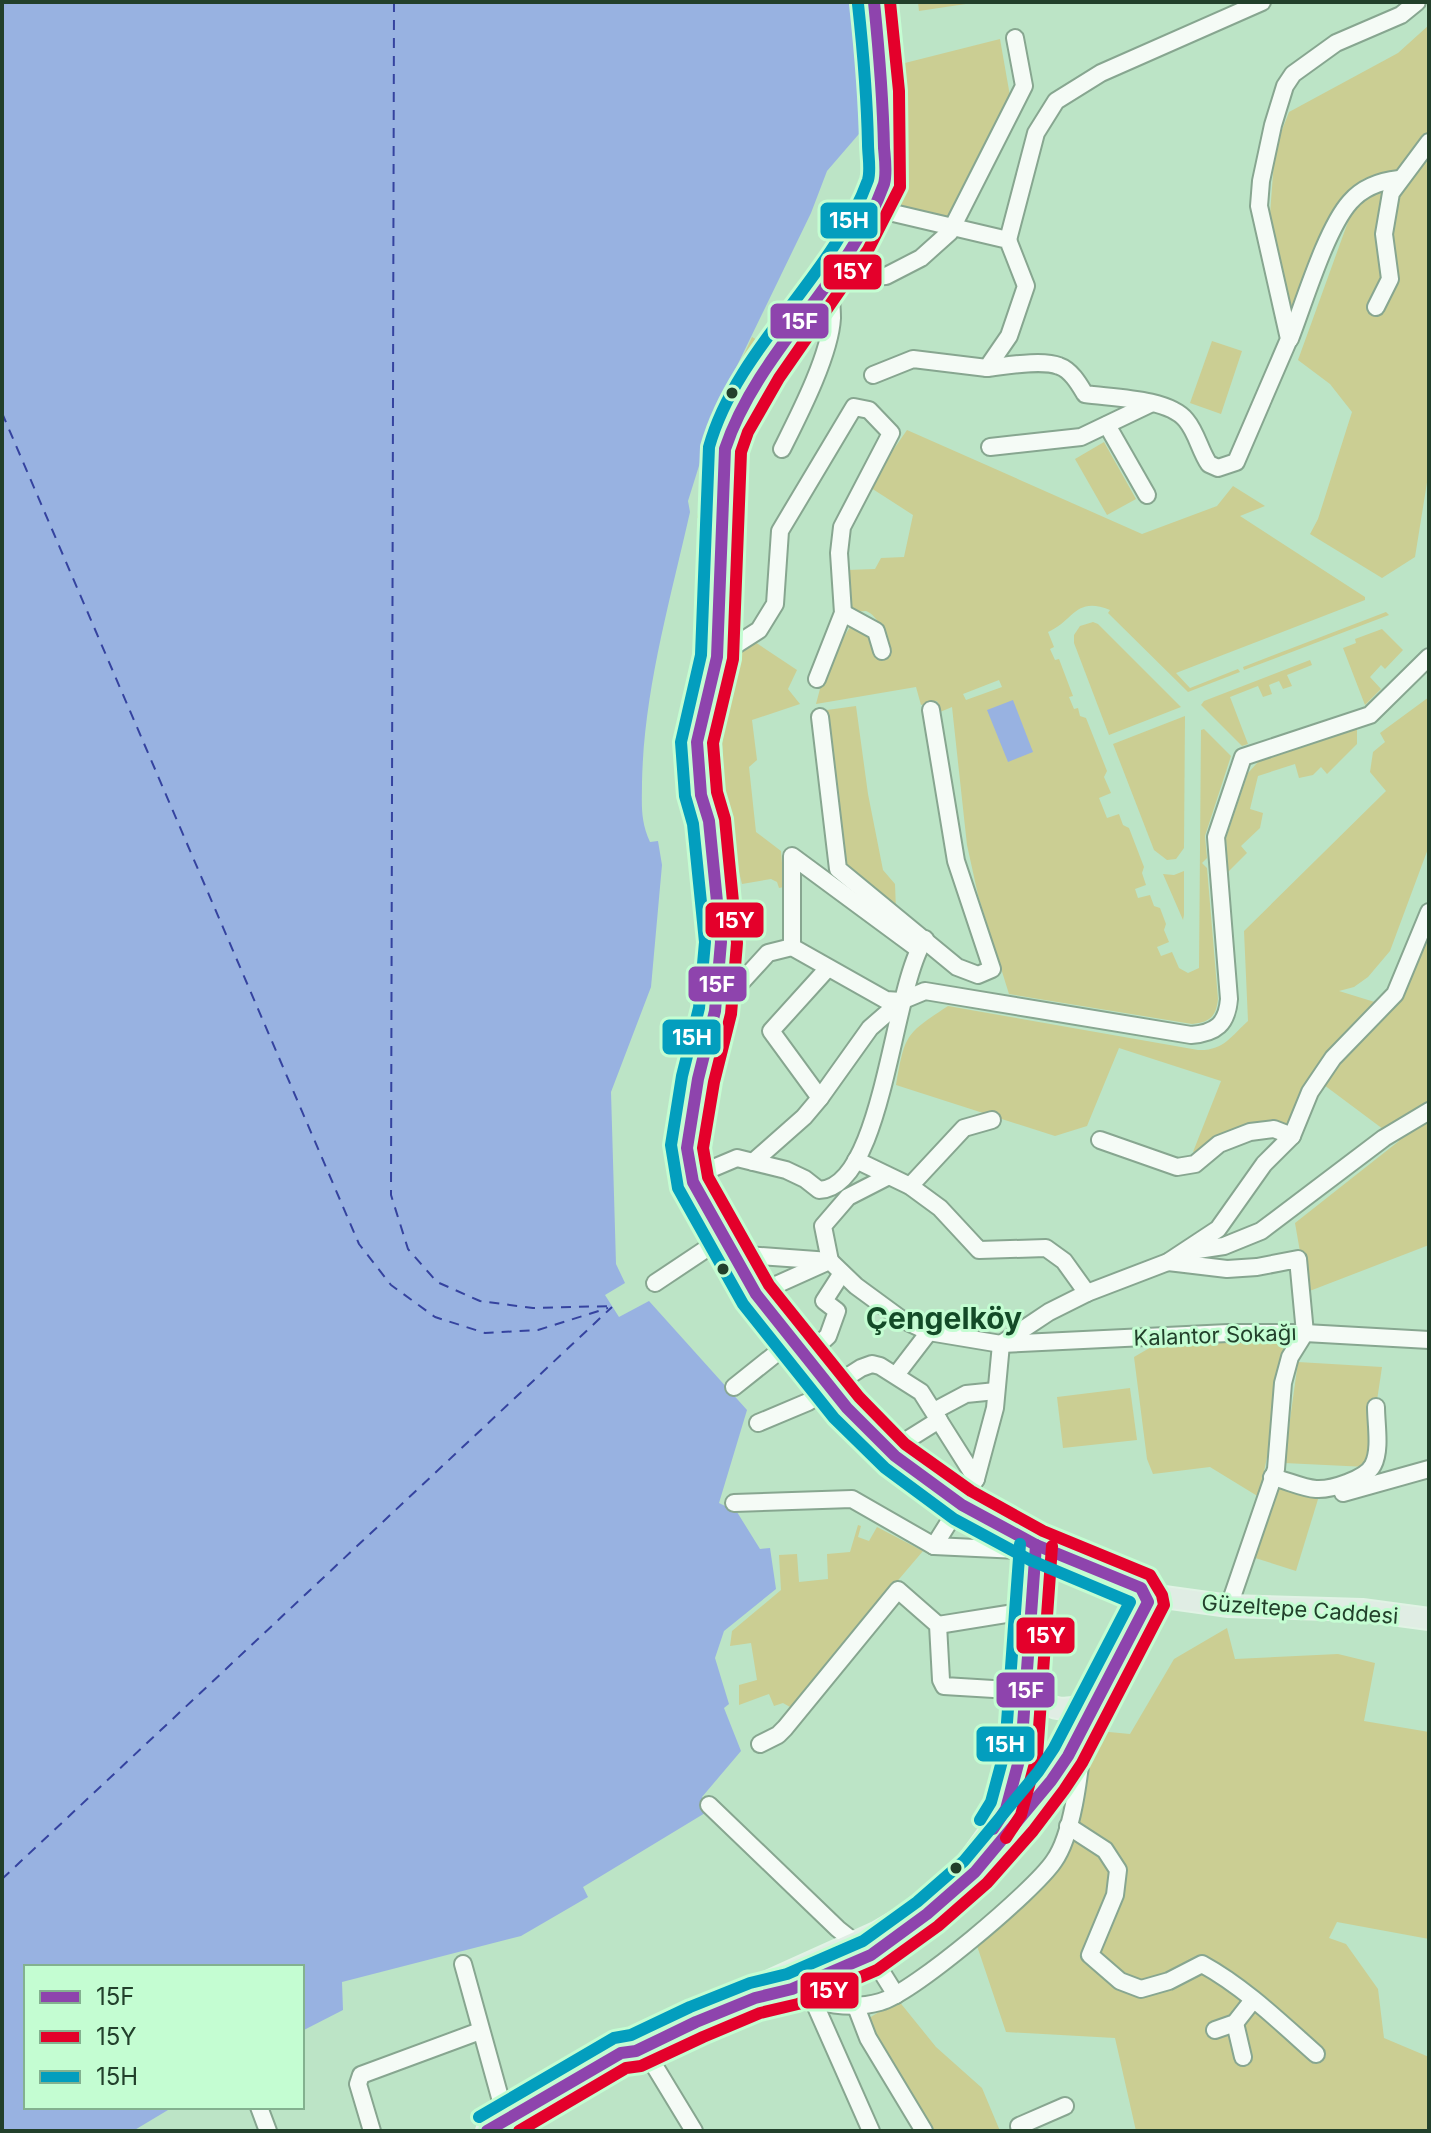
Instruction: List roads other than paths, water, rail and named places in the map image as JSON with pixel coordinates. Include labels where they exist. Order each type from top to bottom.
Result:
[{"type":"main road","points":[[692,1177],[687,1148],[698,1079],[715,1011],[721,942],[711,833],[725,449],[733,425],[766,369],[855,241],[885,181],[883,91],[874,2]]},
{"type":"main road","name":"Güzeltepe Caddesi","points":[[692,1177],[756,1294],[847,1408],[895,1456],[962,1505],[1036,1545],[1151,1596],[1229,1606],[1362,1610],[1429,1619]]},
{"type":"main road","points":[[487,2131],[621,2053],[634,2042],[696,2013],[864,1949],[935,1896],[973,1856],[1006,1809],[1014,1783],[1024,1723],[1036,1545]]},
{"type":"main road","points":[[621,2053],[643,2047],[755,1998],[792,1989],[927,1914],[975,1872],[1026,1814],[1068,1756],[1151,1596]]},
{"type":"main road","points":[[1026,1691],[1051,1708],[1070,1710],[1095,1703]]},
{"type":"main road","points":[[1024,1723],[1040,1715],[1059,1720],[1070,1731],[1074,1743]]},
{"type":"street","points":[[987,368],[1009,336],[1026,286],[1008,240],[1036,133],[1056,101],[1101,73],[1262,2]]},
{"type":"street","points":[[1289,339],[1259,206],[1273,125],[1285,86],[1293,74],[1336,43],[1401,15],[1417,2]]},
{"type":"street","points":[[782,449],[812,386],[823,352],[832,320],[830,279],[886,276],[921,258],[950,232],[1024,86],[1015,38]]},
{"type":"street","points":[[1376,307],[1390,279],[1384,234],[1391,193],[1429,142]]},
{"type":"street","points":[[873,375],[913,359],[987,368],[1033,364],[1059,366],[1075,378],[1085,394],[1151,403],[1175,411],[1184,418],[1209,464],[1218,468],[1228,466],[1236,462],[1334,229],[1351,200],[1377,182],[1399,179]]},
{"type":"street","points":[[872,208],[1008,240]]},
{"type":"street","points":[[990,447],[1081,437],[1151,403]]},
{"type":"street","points":[[715,662],[759,630],[775,604],[780,531],[854,407],[869,410],[891,433],[842,527],[839,553],[843,613],[817,679]]},
{"type":"street","points":[[1107,425],[1147,495]]},
{"type":"street","points":[[843,613],[876,631],[882,651]]},
{"type":"street","points":[[753,1162],[804,1117],[870,1028],[901,1001],[925,991],[1191,1035],[1208,1034],[1220,1026],[1228,1014],[1229,999],[1216,837],[1243,757],[1370,715],[1429,657]]},
{"type":"street","points":[[792,947],[792,856],[957,967],[978,975],[992,969],[956,861],[931,710]]},
{"type":"street","points":[[820,717],[838,869],[921,944]]},
{"type":"street","points":[[934,1546],[976,1479],[995,1408],[1001,1344],[1049,1312],[1087,1293],[1168,1262],[1218,1229],[1264,1164],[1292,1136],[1310,1092],[1333,1058],[1395,994],[1429,912]]},
{"type":"street","points":[[692,1177],[737,1158],[786,1170],[819,1190],[828,1189],[840,1181],[869,1136],[886,1076],[901,1001],[921,944]]},
{"type":"street","points":[[715,1011],[768,953],[792,947],[886,1000],[901,1001]]},
{"type":"street","points":[[820,1098],[771,1031],[828,968]]},
{"type":"street","points":[[1185,1252],[1224,1246],[1261,1231],[1384,1138],[1429,1111]]},
{"type":"street","points":[[910,1186],[964,1128],[992,1120]]},
{"type":"street","points":[[1100,1140],[1177,1167],[1195,1164],[1219,1144],[1250,1132],[1274,1129],[1292,1136]]},
{"type":"street","points":[[856,1160],[910,1186],[940,1208],[979,1250],[1046,1248],[1064,1261],[1087,1293]]},
{"type":"street","points":[[734,1387],[799,1349],[828,1336],[837,1311],[825,1303],[825,1299],[836,1267],[823,1226],[848,1197],[887,1177]]},
{"type":"street","points":[[655,1283],[728,1245],[836,1267]]},
{"type":"street","points":[[1168,1262],[1227,1269],[1298,1259],[1305,1333],[1290,1357],[1283,1383],[1276,1469],[1229,1606]]},
{"type":"street","points":[[756,1294],[836,1267]]},
{"type":"street","name":"Kalantor Sokağı","points":[[836,1267],[901,1319],[929,1332],[1001,1344],[1228,1333],[1305,1333],[1429,1340]]},
{"type":"street","points":[[896,1375],[929,1332]]},
{"type":"street","points":[[758,1423],[808,1402],[872,1364],[921,1392],[976,1479]]},
{"type":"street","points":[[895,1456],[907,1440],[966,1394],[996,1391]]},
{"type":"street","points":[[1315,1489],[1348,1482],[1373,1466],[1376,1407]]},
{"type":"street","points":[[1272,1477],[1332,1496],[1429,1469]]},
{"type":"street","points":[[734,1503],[852,1499],[934,1546],[1020,1550],[1036,1545]]},
{"type":"street","points":[[760,1744],[785,1728],[898,1590],[938,1625],[944,1686],[1026,1691]]},
{"type":"street","points":[[938,1625],[1032,1610]]},
{"type":"street","points":[[792,1989],[813,2000],[855,2004],[880,2002],[896,1995],[949,1958],[1028,1890],[1056,1860],[1068,1826],[1078,1782],[1085,1722]]},
{"type":"street","points":[[709,1805],[838,1929],[864,1949],[896,1995]]},
{"type":"street","points":[[1068,1826],[1105,1850],[1118,1870],[1115,1895],[1090,1955],[1120,1981],[1141,1989],[1169,1981],[1202,1964],[1253,2000],[1316,2054]]},
{"type":"street","points":[[463,1964],[506,2119]]},
{"type":"street","points":[[813,2000],[871,2131]]},
{"type":"street","points":[[1215,2030],[1235,2023],[1253,2000]]},
{"type":"street","points":[[855,2004],[868,2038],[924,2131]]},
{"type":"street","points":[[1235,2023],[1243,2057]]},
{"type":"street","points":[[372,2131],[358,2084],[361,2075],[480,2031]]},
{"type":"street","points":[[643,2047],[694,2131]]},
{"type":"street","points":[[1020,2131],[1019,2126],[1065,2106]]},
{"type":"street","points":[[260,2109],[268,2131]]},
{"type":"water","points":[[2,2],[857,2],[871,120],[827,171],[811,213],[718,405],[688,501],[690,512],[659,646],[644,748],[643,819],[650,842],[658,841],[662,865],[651,987],[611,1092],[616,1264],[625,1283],[605,1295],[619,1317],[649,1301],[747,1410],[719,1503],[737,1512],[760,1549],[770,1548],[776,1589],[724,1631],[715,1658],[729,1704],[724,1708],[741,1751],[702,1797],[710,1810],[583,1887],[588,1897],[521,1936],[342,1982],[343,2010],[304,2030],[304,1965],[24,1965],[24,2109],[170,2109],[133,2131],[2,2131]]},
{"type":"water","points":[[1013,700],[1033,752],[1008,762],[987,710]]},
{"type":"district","name":"Çengelköy","points":[[944,1319]]}]
